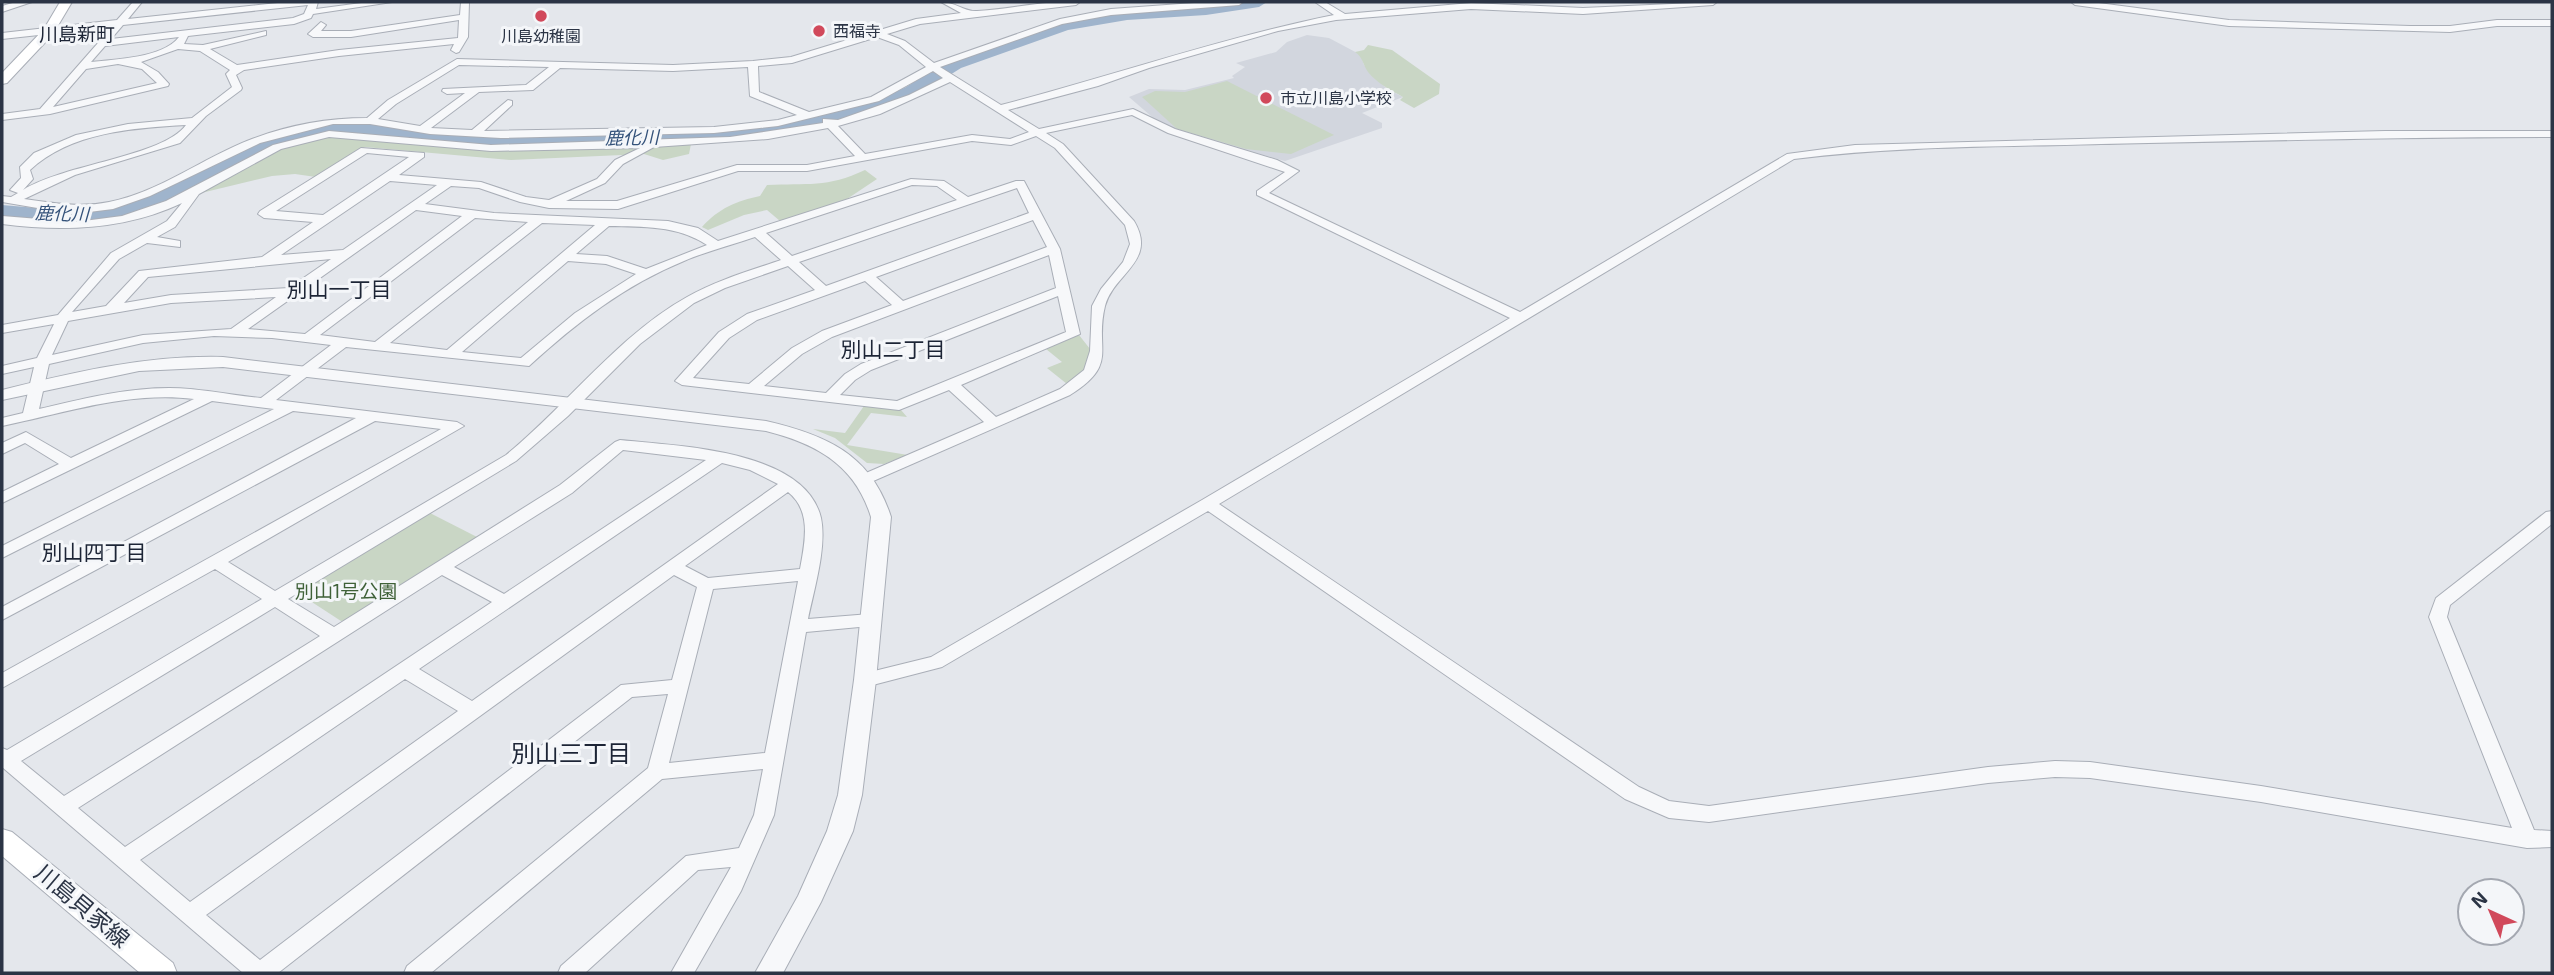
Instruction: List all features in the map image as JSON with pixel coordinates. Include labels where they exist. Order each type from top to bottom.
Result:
[{"type":"main road","points":[[2,80],[49,31],[66,2]]},
{"type":"main road","name":"川島貝家線","points":[[2,839],[162,973]]},
{"type":"street","points":[[2,9],[27,2]]},
{"type":"street","points":[[43,112],[141,2]]},
{"type":"street","points":[[2,36],[259,5],[388,2]]},
{"type":"street","points":[[457,62],[455,57],[459,41],[463,37],[465,2]]},
{"type":"street","points":[[945,2],[972,15]]},
{"type":"street","points":[[370,121],[392,102],[457,62],[673,68],[753,64],[792,60],[919,21],[1076,2]]},
{"type":"street","points":[[753,64],[754,94],[809,117],[826,120],[971,52],[1072,19],[1122,11],[1239,2]]},
{"type":"street","points":[[1319,2],[1343,16]]},
{"type":"street","points":[[1576,2],[1586,11]]},
{"type":"street","points":[[1002,108],[1094,84],[1146,66],[1276,29],[1343,16],[1485,5],[1586,11],[1713,2]]},
{"type":"street","points":[[2075,2],[2175,18],[2229,23],[2410,29],[2450,29],[2497,23],[2552,23]]},
{"type":"street","points":[[103,43],[294,21],[308,16],[311,5]]},
{"type":"street","points":[[321,25],[313,34],[351,34],[464,16]]},
{"type":"street","points":[[83,66],[133,61],[177,46],[203,48],[262,34],[268,24]]},
{"type":"street","points":[[864,479],[1065,392],[1087,377],[1095,363],[1100,300],[1133,257],[1136,243],[1133,227],[1059,146],[934,68],[902,43],[876,33]]},
{"type":"street","points":[[177,46],[186,34]]},
{"type":"street","points":[[10,197],[83,168],[119,160],[179,140],[195,121],[237,88],[231,75],[237,69],[277,57],[459,41]]},
{"type":"street","points":[[203,48],[223,63],[237,69]]},
{"type":"street","points":[[2,117],[43,112],[166,84],[153,69],[133,61]]},
{"type":"street","points":[[447,91],[529,88],[559,64]]},
{"type":"street","points":[[2,220],[64,228],[94,225],[141,214],[192,192],[277,147],[329,134],[491,148],[750,139],[826,120],[880,112],[949,77]]},
{"type":"street","points":[[423,130],[477,89]]},
{"type":"street","points":[[475,133],[508,103]]},
{"type":"street","points":[[388,177],[481,186],[524,200],[549,204],[618,205],[737,168],[807,167],[972,138],[1011,142],[1038,132],[1133,112],[1156,127],[1293,172],[1261,193],[1519,317]]},
{"type":"street","points":[[2,192],[10,197],[73,209],[91,209],[131,200],[170,185],[256,141],[333,121],[370,121],[423,130],[475,133],[631,132],[746,127],[809,117]]},
{"type":"street","points":[[826,120],[861,156]]},
{"type":"street","points":[[10,197],[27,179],[24,169],[31,160],[62,142],[134,125],[195,121]]},
{"type":"street","points":[[623,144],[631,132]]},
{"type":"street","points":[[865,680],[936,662],[1208,504],[1791,156],[1855,148],[2264,136],[2552,134]]},
{"type":"street","points":[[549,204],[601,181],[619,162],[648,148],[649,144]]},
{"type":"street","points":[[265,260],[419,155],[365,150],[264,214],[324,219]]},
{"type":"street","points":[[2,370],[143,340],[235,332],[524,364],[583,310],[646,273],[715,245],[911,182],[940,183],[966,201]]},
{"type":"street","points":[[235,332],[447,183]]},
{"type":"street","points":[[679,686],[628,690],[260,973],[4,758],[510,458],[535,440],[649,328],[669,312],[708,290],[1020,183],[1037,214],[1054,249],[1073,334],[899,406],[679,382],[716,342],[739,324],[823,290],[1037,214]]},
{"type":"street","points":[[170,185],[192,192]]},
{"type":"street","points":[[30,415],[43,360],[67,310],[115,257],[171,224],[192,197],[192,192]]},
{"type":"street","points":[[414,206],[538,220],[678,226],[694,231],[715,245]]},
{"type":"street","points":[[308,338],[473,214]]},
{"type":"street","points":[[378,346],[538,220]]},
{"type":"street","points":[[450,355],[606,222]]},
{"type":"street","points":[[757,232],[823,290]]},
{"type":"street","points":[[146,239],[176,244]]},
{"type":"street","points":[[752,389],[806,345],[841,328],[1054,249]]},
{"type":"street","points":[[112,309],[144,274],[345,254]]},
{"type":"street","points":[[566,257],[607,260],[646,273]]},
{"type":"street","points":[[866,275],[901,306]]},
{"type":"street","points":[[829,398],[850,377],[866,367],[1063,290]]},
{"type":"street","points":[[2,329],[190,297],[292,292]]},
{"type":"street","points":[[266,401],[343,342]]},
{"type":"street","points":[[2,395],[133,366],[191,361],[223,362],[785,430],[829,447],[864,479],[876,497],[881,517],[865,680],[850,794],[840,831],[808,902],[769,973]]},
{"type":"street","points":[[951,384],[994,423]]},
{"type":"street","points":[[2,422],[121,395],[170,392],[266,401],[457,426],[2,681]]},
{"type":"street","points":[[2,498],[214,395]]},
{"type":"street","points":[[2,553],[293,405]]},
{"type":"street","points":[[2,614],[374,415]]},
{"type":"street","points":[[2,449],[26,437],[70,464]]},
{"type":"street","points":[[61,808],[566,489],[620,445],[747,462],[773,472],[788,484],[811,513],[813,546],[764,816],[747,856],[682,973]]},
{"type":"street","points":[[124,859],[720,457]]},
{"type":"street","points":[[189,915],[788,484]]},
{"type":"street","points":[[1208,504],[1645,802],[1675,813],[1709,814],[1988,775],[2055,769],[2090,770],[2261,794],[2527,839],[2552,839]]},
{"type":"street","points":[[2527,839],[2438,617],[2442,601],[2552,516]]},
{"type":"street","points":[[215,561],[334,636]]},
{"type":"street","points":[[672,567],[706,584],[809,574]]},
{"type":"street","points":[[442,568],[505,602]]},
{"type":"street","points":[[657,772],[706,584]]},
{"type":"street","points":[[800,626],[870,620]]},
{"type":"street","points":[[405,670],[472,711]]},
{"type":"street","points":[[415,973],[657,772],[775,760]]},
{"type":"street","points":[[569,973],[693,862],[747,856]]},
{"type":"shaded area","name":"市立川島小学校","points":[[1307,35],[1329,38],[1361,55],[1364,65],[1387,89],[1403,97],[1362,113],[1382,123],[1382,128],[1285,161],[1166,129],[1129,97],[1149,89],[1185,90],[1234,78],[1232,76],[1245,67],[1236,63],[1276,52],[1287,42]]},
{"type":"green space","points":[[1368,45],[1392,50],[1440,84],[1439,94],[1414,108],[1400,100],[1403,97],[1372,76],[1355,52],[1364,50]]},
{"type":"green space","points":[[1227,81],[1334,135],[1291,154],[1246,149],[1177,129],[1142,97],[1155,91],[1185,92]]},
{"type":"green space","points":[[328,135],[443,146],[691,144],[689,154],[663,160],[644,154],[511,160],[365,147],[316,177],[295,174],[272,176],[197,194],[271,151]]},
{"type":"green space","points":[[865,170],[877,179],[847,199],[780,221],[767,210],[744,215],[708,230],[702,227],[729,206],[760,196],[767,185],[828,182]]},
{"type":"green space","points":[[1079,335],[1090,349],[1088,362],[1081,374],[1067,384],[1047,368],[1062,362],[1046,349]]},
{"type":"green space","points":[[864,406],[901,410],[907,417],[871,413],[847,445],[908,455],[884,464],[867,463],[835,438],[813,429],[845,433]]},
{"type":"green space","name":"別山1号公園","points":[[428,512],[479,538],[350,620],[341,621],[298,593]]},
{"type":"waterway","name":"鹿化川","points":[[2,211],[84,218],[123,211],[167,195],[275,141],[328,128],[369,128],[425,137],[514,142],[717,136],[775,130],[882,105],[912,91],[955,64],[1065,26],[1127,15],[1206,10],[1259,2]]},
{"type":"place","name":"川島幼稚園","points":[[541,16]]},
{"type":"place","name":"西福寺","points":[[819,31]]},
{"type":"place","name":"市立川島小学校","points":[[1266,98]]},
{"type":"district","name":"川島新町","points":[[77,34]]},
{"type":"district","name":"別山一丁目","points":[[339,290]]},
{"type":"district","name":"別山二丁目","points":[[893,350]]},
{"type":"district","name":"別山四丁目","points":[[94,553]]},
{"type":"district","name":"別山三丁目","points":[[571,754]]}]
